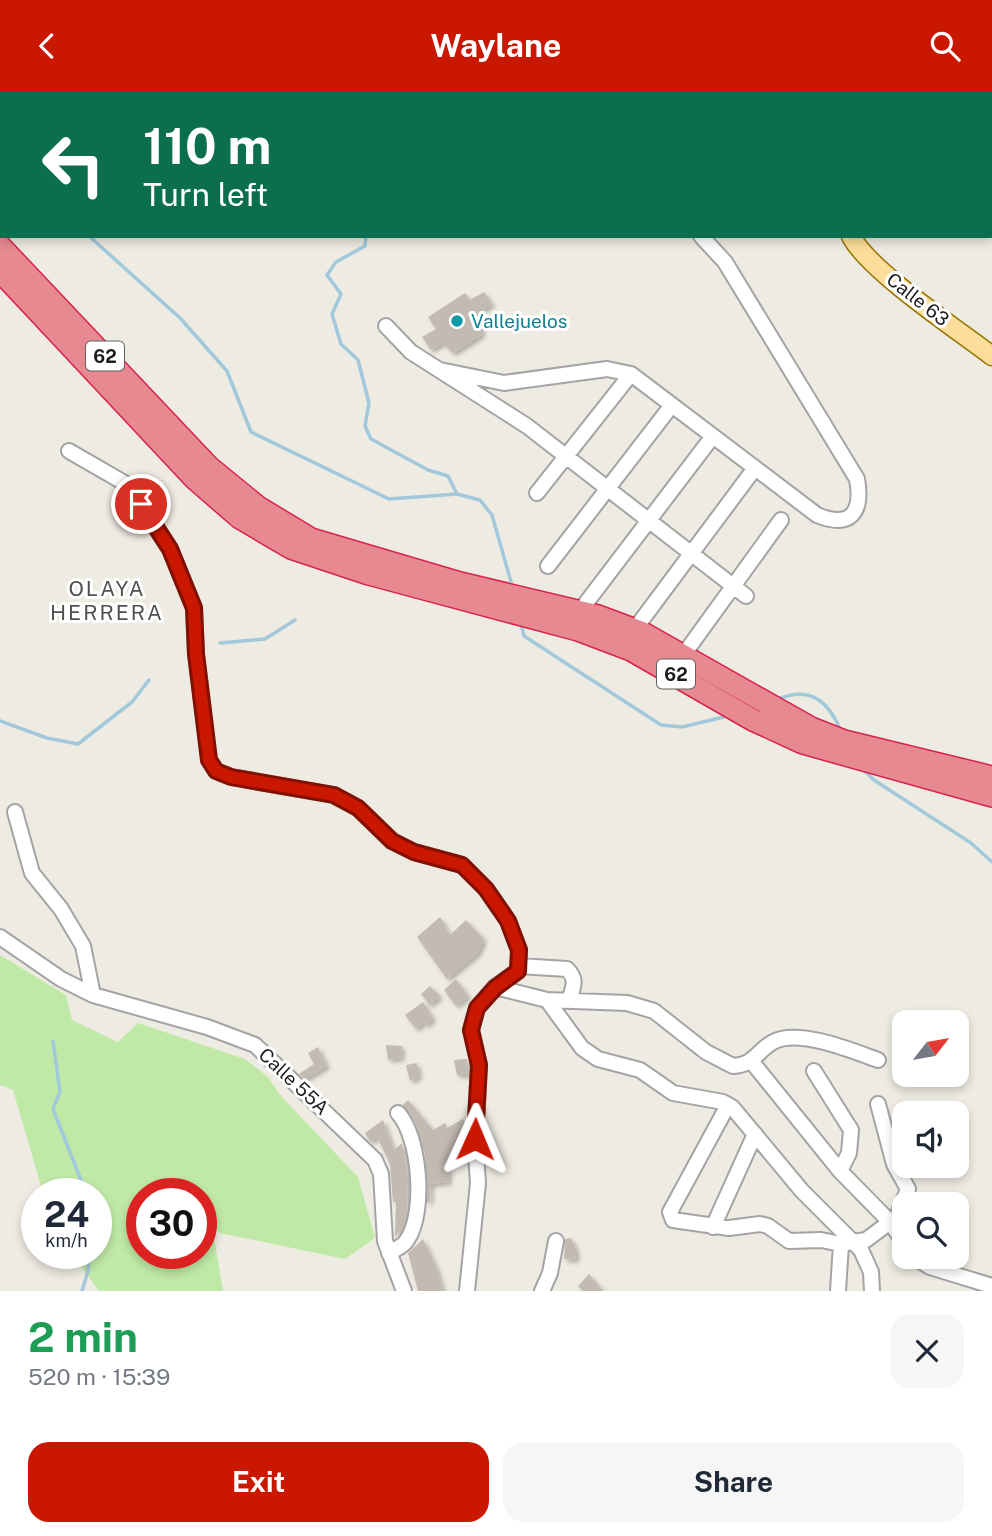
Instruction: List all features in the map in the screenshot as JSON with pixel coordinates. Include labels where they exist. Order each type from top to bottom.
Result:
[{"type":"highway","name":"62","points":[[0,246],[209,467],[258,507],[311,540],[457,589]]},
{"type":"highway","name":"62","points":[[0,271],[161,444],[240,518],[291,548],[316,559],[588,613],[621,624],[810,728],[892,761],[992,796]]},
{"type":"highway","name":"62","points":[[892,761],[992,777]]},
{"type":"main road","name":"Calle 63","points":[[852,238],[856,246],[886,274],[992,356]]},
{"type":"street","points":[[440,370],[504,383],[607,369],[631,375],[817,515],[832,521],[845,520],[855,513],[860,497],[858,479],[725,262],[703,238]]},
{"type":"street","points":[[386,325],[411,352],[527,426],[606,490],[746,596]]},
{"type":"street","points":[[537,493],[631,375]]},
{"type":"street","points":[[548,566],[672,405]]},
{"type":"street","points":[[586,603],[713,436]]},
{"type":"street","points":[[69,451],[128,485],[170,549],[194,608],[196,654],[209,760],[216,771],[231,777],[334,795],[358,808],[392,841],[414,852],[462,865],[486,889],[508,921],[519,950],[518,971],[495,988],[477,1008],[471,1030],[479,1065],[475,1139],[478,1183],[467,1291]]},
{"type":"street","points":[[638,625],[755,468]]},
{"type":"street","points":[[687,650],[781,520]]},
{"type":"street","points":[[15,812],[32,873],[61,909],[83,946],[93,995]]},
{"type":"street","name":"Calle 55A","points":[[0,937],[61,979],[93,995],[244,1040],[269,1056],[375,1160],[381,1174],[384,1234],[404,1291]]},
{"type":"street","points":[[519,966],[568,969],[575,976],[569,1001]]},
{"type":"street","points":[[495,988],[547,1000],[627,1003],[653,1011],[706,1052],[733,1066],[752,1062],[774,1041],[795,1036],[878,1060]]},
{"type":"street","points":[[547,1000],[582,1048],[598,1059],[640,1070],[673,1093],[728,1105],[846,1244],[867,1261],[872,1291]]},
{"type":"street","points":[[752,1062],[840,1171],[892,1225]]},
{"type":"street","points":[[814,1071],[851,1130],[849,1153],[840,1171]]},
{"type":"street","points":[[728,1105],[669,1215],[673,1220],[713,1227],[760,1224],[768,1226],[789,1241],[821,1240],[846,1244],[866,1240],[897,1217],[908,1189],[894,1164],[878,1104]]},
{"type":"street","points":[[389,1253],[403,1245],[411,1233],[418,1189],[412,1139],[397,1113]]},
{"type":"street","points":[[713,1227],[755,1134]]},
{"type":"street","points":[[541,1291],[550,1273],[556,1241]]},
{"type":"street","points":[[838,1291],[846,1244]]},
{"type":"street","points":[[937,1269],[992,1286]]},
{"type":"green space","points":[[0,955],[66,995],[72,1020],[118,1042],[138,1023],[245,1059],[268,1077],[280,1095],[358,1177],[375,1238],[345,1259],[220,1233],[217,1230],[217,1178],[126,1178],[126,1269],[217,1269],[217,1256],[223,1291],[99,1291],[83,1269],[112,1269],[112,1178],[39,1178],[13,1090],[0,1085]]},
{"type":"building","name":"Vallejuelos","points":[[484,292],[492,304],[478,313],[486,325],[480,329],[483,334],[453,353],[443,343],[431,350],[422,337],[436,329],[428,317],[465,293],[470,300]]},
{"type":"building","points":[[440,917],[450,935],[466,920],[484,939],[478,953],[447,979],[417,937]]},
{"type":"building","points":[[456,979],[468,996],[456,1006],[444,990]]},
{"type":"building","points":[[430,986],[440,996],[430,1005],[421,994]]},
{"type":"building","points":[[423,1002],[433,1018],[426,1026],[424,1022],[416,1029],[405,1015]]},
{"type":"building","points":[[386,1045],[402,1046],[401,1058],[388,1060]]},
{"type":"building","points":[[318,1047],[327,1066],[305,1079],[299,1074],[314,1064],[308,1053]]},
{"type":"building","points":[[467,1059],[469,1075],[457,1075],[454,1060]]},
{"type":"building","points":[[417,1063],[419,1077],[410,1081],[406,1065]]},
{"type":"building","points":[[408,1100],[433,1130],[445,1123],[447,1128],[463,1119],[466,1127],[467,1159],[448,1164],[449,1182],[431,1184],[430,1202],[427,1203],[425,1155],[414,1120],[403,1105]]},
{"type":"building","points":[[383,1120],[394,1150],[402,1143],[408,1176],[407,1211],[404,1225],[395,1237],[396,1202],[393,1202],[390,1164],[377,1137],[370,1142],[365,1133]]},
{"type":"building","points":[[571,1238],[576,1250],[576,1260],[564,1259],[565,1239]]},
{"type":"building","points":[[423,1239],[437,1269],[443,1291],[418,1291],[408,1253]]},
{"type":"building","points":[[589,1274],[603,1291],[583,1291],[578,1286]]},
{"type":"waterway","points":[[91,238],[180,318],[227,371],[251,432],[389,499],[457,494],[480,500],[492,515],[513,589]]},
{"type":"waterway","points":[[366,238],[365,246],[336,262],[327,275],[341,294],[332,314],[341,344],[358,360],[369,403],[365,426],[371,439],[428,470],[448,476],[457,494]]},
{"type":"waterway","points":[[220,643],[265,639],[295,620]]},
{"type":"waterway","points":[[521,623],[524,636],[661,725],[682,727],[728,716]]},
{"type":"waterway","points":[[0,721],[47,738],[78,744],[132,702],[149,680]]},
{"type":"waterway","points":[[778,699],[800,694],[817,699],[824,704],[841,731]]},
{"type":"waterway","points":[[862,768],[874,780],[971,843],[992,862]]},
{"type":"waterway","points":[[53,1041],[60,1092],[53,1109],[80,1178]]},
{"type":"waterway","points":[[82,1291],[88,1269]]},
{"type":"place","name":"Vallejuelos","points":[[457,321]]},
{"type":"district","name":"OLAYA HERRERA","points":[[107,600]]},
{"type":"route","points":[[141,504],[170,549],[194,608],[196,654],[209,760],[216,771],[231,777],[334,795],[358,808],[392,841],[414,852],[462,865],[486,889],[508,921],[519,950],[518,971],[495,988],[477,1008],[471,1030],[479,1065],[475,1139]]}]
